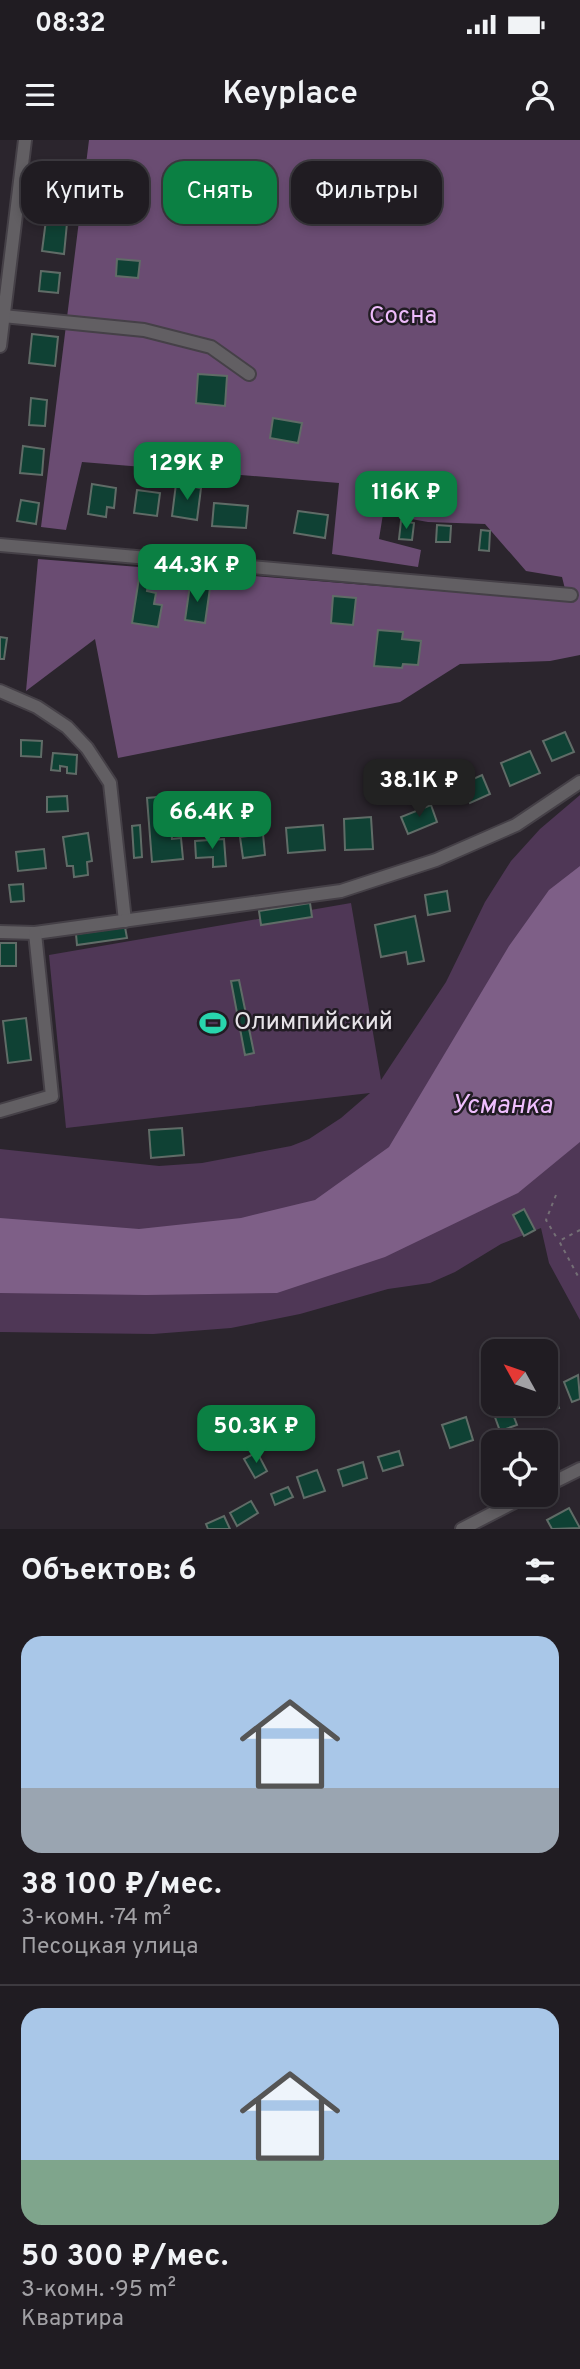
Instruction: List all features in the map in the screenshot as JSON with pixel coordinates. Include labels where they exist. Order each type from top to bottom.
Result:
[{"type":"street","points":[[0,346],[25,140]]},
{"type":"street","points":[[3,316],[144,330],[211,347],[249,374]]},
{"type":"street","points":[[0,545],[571,595]]},
{"type":"street","points":[[0,691],[37,707],[67,727],[87,748],[110,783],[125,920]]},
{"type":"street","points":[[0,932],[35,933],[341,891],[436,860],[516,825],[580,782]]},
{"type":"street","points":[[0,1111],[52,1096],[35,933]]},
{"type":"street","points":[[558,1480],[580,1469]]},
{"type":"street","points":[[464,1529],[505,1507]]},
{"type":"path","points":[[556,1195],[546,1220],[580,1280]]},
{"type":"path","points":[[559,1241],[580,1230]]},
{"type":"shaded area","points":[[580,795],[580,1320],[549,1263],[541,1228],[501,1244],[455,1272],[430,1283],[388,1289],[300,1314],[231,1328],[153,1334],[0,1332],[0,1149],[159,1166],[202,1163],[291,1146],[309,1139],[341,1118],[370,1093],[66,1128],[49,955],[351,903],[381,1080],[446,982],[485,902],[511,861],[540,829]]},
{"type":"green space","name":"Сосна","points":[[89,140],[580,140],[580,655],[550,661],[460,664],[400,702],[118,758],[95,639],[26,691],[38,559],[568,601],[562,577],[526,571],[485,524],[428,522],[383,514],[379,539],[421,550],[418,567],[332,554],[339,483],[82,462],[66,530],[41,527],[79,224],[149,224],[149,161],[86,161]]},
{"type":"water","name":"Усманка","points":[[580,866],[580,1142],[518,1193],[385,1257],[277,1293],[0,1293],[0,1218],[139,1229],[241,1218],[315,1200],[389,1147],[509,946],[549,890]]},
{"type":"building","points":[[45,224],[67,224],[64,254],[42,251]]},
{"type":"building","points":[[117,259],[140,261],[138,278],[116,276]]},
{"type":"building","points":[[41,271],[60,273],[58,293],[39,291]]},
{"type":"building","points":[[32,334],[58,337],[55,366],[29,363]]},
{"type":"building","points":[[198,374],[227,376],[225,406],[196,403]]},
{"type":"building","points":[[31,398],[47,400],[45,426],[29,425]]},
{"type":"building","points":[[273,418],[302,423],[298,443],[270,438]]},
{"type":"building","points":[[23,446],[44,449],[42,475],[20,473]]},
{"type":"building","points":[[92,484],[116,488],[114,508],[107,507],[106,517],[88,514]]},
{"type":"building","points":[[176,484],[201,488],[197,520],[172,516]]},
{"type":"building","points":[[137,490],[160,493],[157,516],[134,513]]},
{"type":"building","points":[[21,500],[39,503],[36,524],[17,521]]},
{"type":"building","points":[[214,503],[248,506],[246,528],[212,526]]},
{"type":"building","points":[[298,511],[328,515],[325,538],[294,533]]},
{"type":"building","points":[[401,521],[414,523],[412,540],[399,539]]},
{"type":"building","points":[[437,525],[451,526],[450,542],[436,542]]},
{"type":"building","points":[[481,530],[490,531],[489,551],[479,550]]},
{"type":"building","points":[[139,578],[149,580],[147,591],[156,593],[154,604],[162,605],[158,627],[132,623]]},
{"type":"building","points":[[190,585],[210,588],[205,623],[185,620]]},
{"type":"building","points":[[333,596],[356,598],[353,625],[331,623]]},
{"type":"building","points":[[378,630],[403,632],[402,639],[421,641],[418,665],[403,664],[402,668],[374,666]]},
{"type":"building","points":[[0,637],[7,638],[4,659],[0,659]]},
{"type":"building","points":[[565,732],[574,752],[552,761],[543,741]]},
{"type":"building","points":[[21,740],[42,741],[41,757],[21,756]]},
{"type":"building","points":[[530,751],[540,773],[510,786],[501,763]]},
{"type":"building","points":[[53,753],[77,755],[76,774],[67,773],[67,767],[60,766],[60,771],[51,770]]},
{"type":"building","points":[[482,775],[490,794],[470,803],[462,784]]},
{"type":"building","points":[[67,796],[68,811],[47,812],[47,797]]},
{"type":"building","points":[[169,796],[172,839],[181,838],[183,859],[152,862],[147,798]]},
{"type":"building","points":[[431,805],[437,822],[408,834],[401,817]]},
{"type":"building","points":[[371,817],[373,849],[345,850],[344,819]]},
{"type":"building","points":[[140,825],[142,857],[134,858],[132,826]]},
{"type":"building","points":[[323,825],[325,850],[288,853],[286,828]]},
{"type":"building","points":[[88,833],[92,861],[87,862],[88,875],[74,877],[73,866],[67,866],[63,837]]},
{"type":"building","points":[[263,834],[265,855],[243,858],[240,837]]},
{"type":"building","points":[[224,839],[226,866],[213,867],[213,857],[196,858],[195,841]]},
{"type":"building","points":[[44,849],[46,868],[18,871],[16,852]]},
{"type":"building","points":[[23,884],[24,901],[11,902],[9,885]]},
{"type":"building","points":[[447,891],[450,911],[428,915],[425,895]]},
{"type":"building","points":[[310,903],[312,917],[261,925],[259,911]]},
{"type":"building","points":[[415,916],[424,961],[408,964],[406,952],[381,957],[375,925]]},
{"type":"building","points":[[125,927],[127,938],[77,945],[76,934]]},
{"type":"building","points":[[0,943],[16,943],[16,966],[0,966]]},
{"type":"building","points":[[239,980],[254,1053],[245,1055],[231,981]]},
{"type":"building","points":[[26,1018],[31,1060],[8,1063],[3,1021]]},
{"type":"building","points":[[182,1128],[184,1155],[151,1158],[149,1130]]},
{"type":"building","points":[[524,1209],[535,1230],[524,1236],[513,1215]]},
{"type":"building","points":[[578,1375],[580,1399],[572,1402],[564,1382]]},
{"type":"building","points":[[495,1416],[514,1416],[517,1425],[500,1430]]},
{"type":"building","points":[[466,1417],[473,1440],[450,1448],[442,1425]]},
{"type":"building","points":[[399,1451],[403,1465],[383,1471],[378,1457]]},
{"type":"building","points":[[257,1452],[267,1471],[255,1478],[244,1459]]},
{"type":"building","points":[[363,1462],[367,1478],[343,1486],[338,1470]]},
{"type":"building","points":[[317,1470],[325,1491],[304,1498],[297,1477]]},
{"type":"building","points":[[288,1487],[293,1497],[275,1505],[271,1494]]},
{"type":"building","points":[[251,1501],[258,1513],[237,1526],[230,1513]]},
{"type":"building","points":[[569,1508],[580,1528],[552,1529],[547,1520]]},
{"type":"building","points":[[224,1516],[230,1529],[208,1529],[206,1524]]},
{"type":"place","name":"Олимпийский","points":[[213,1023]]}]
